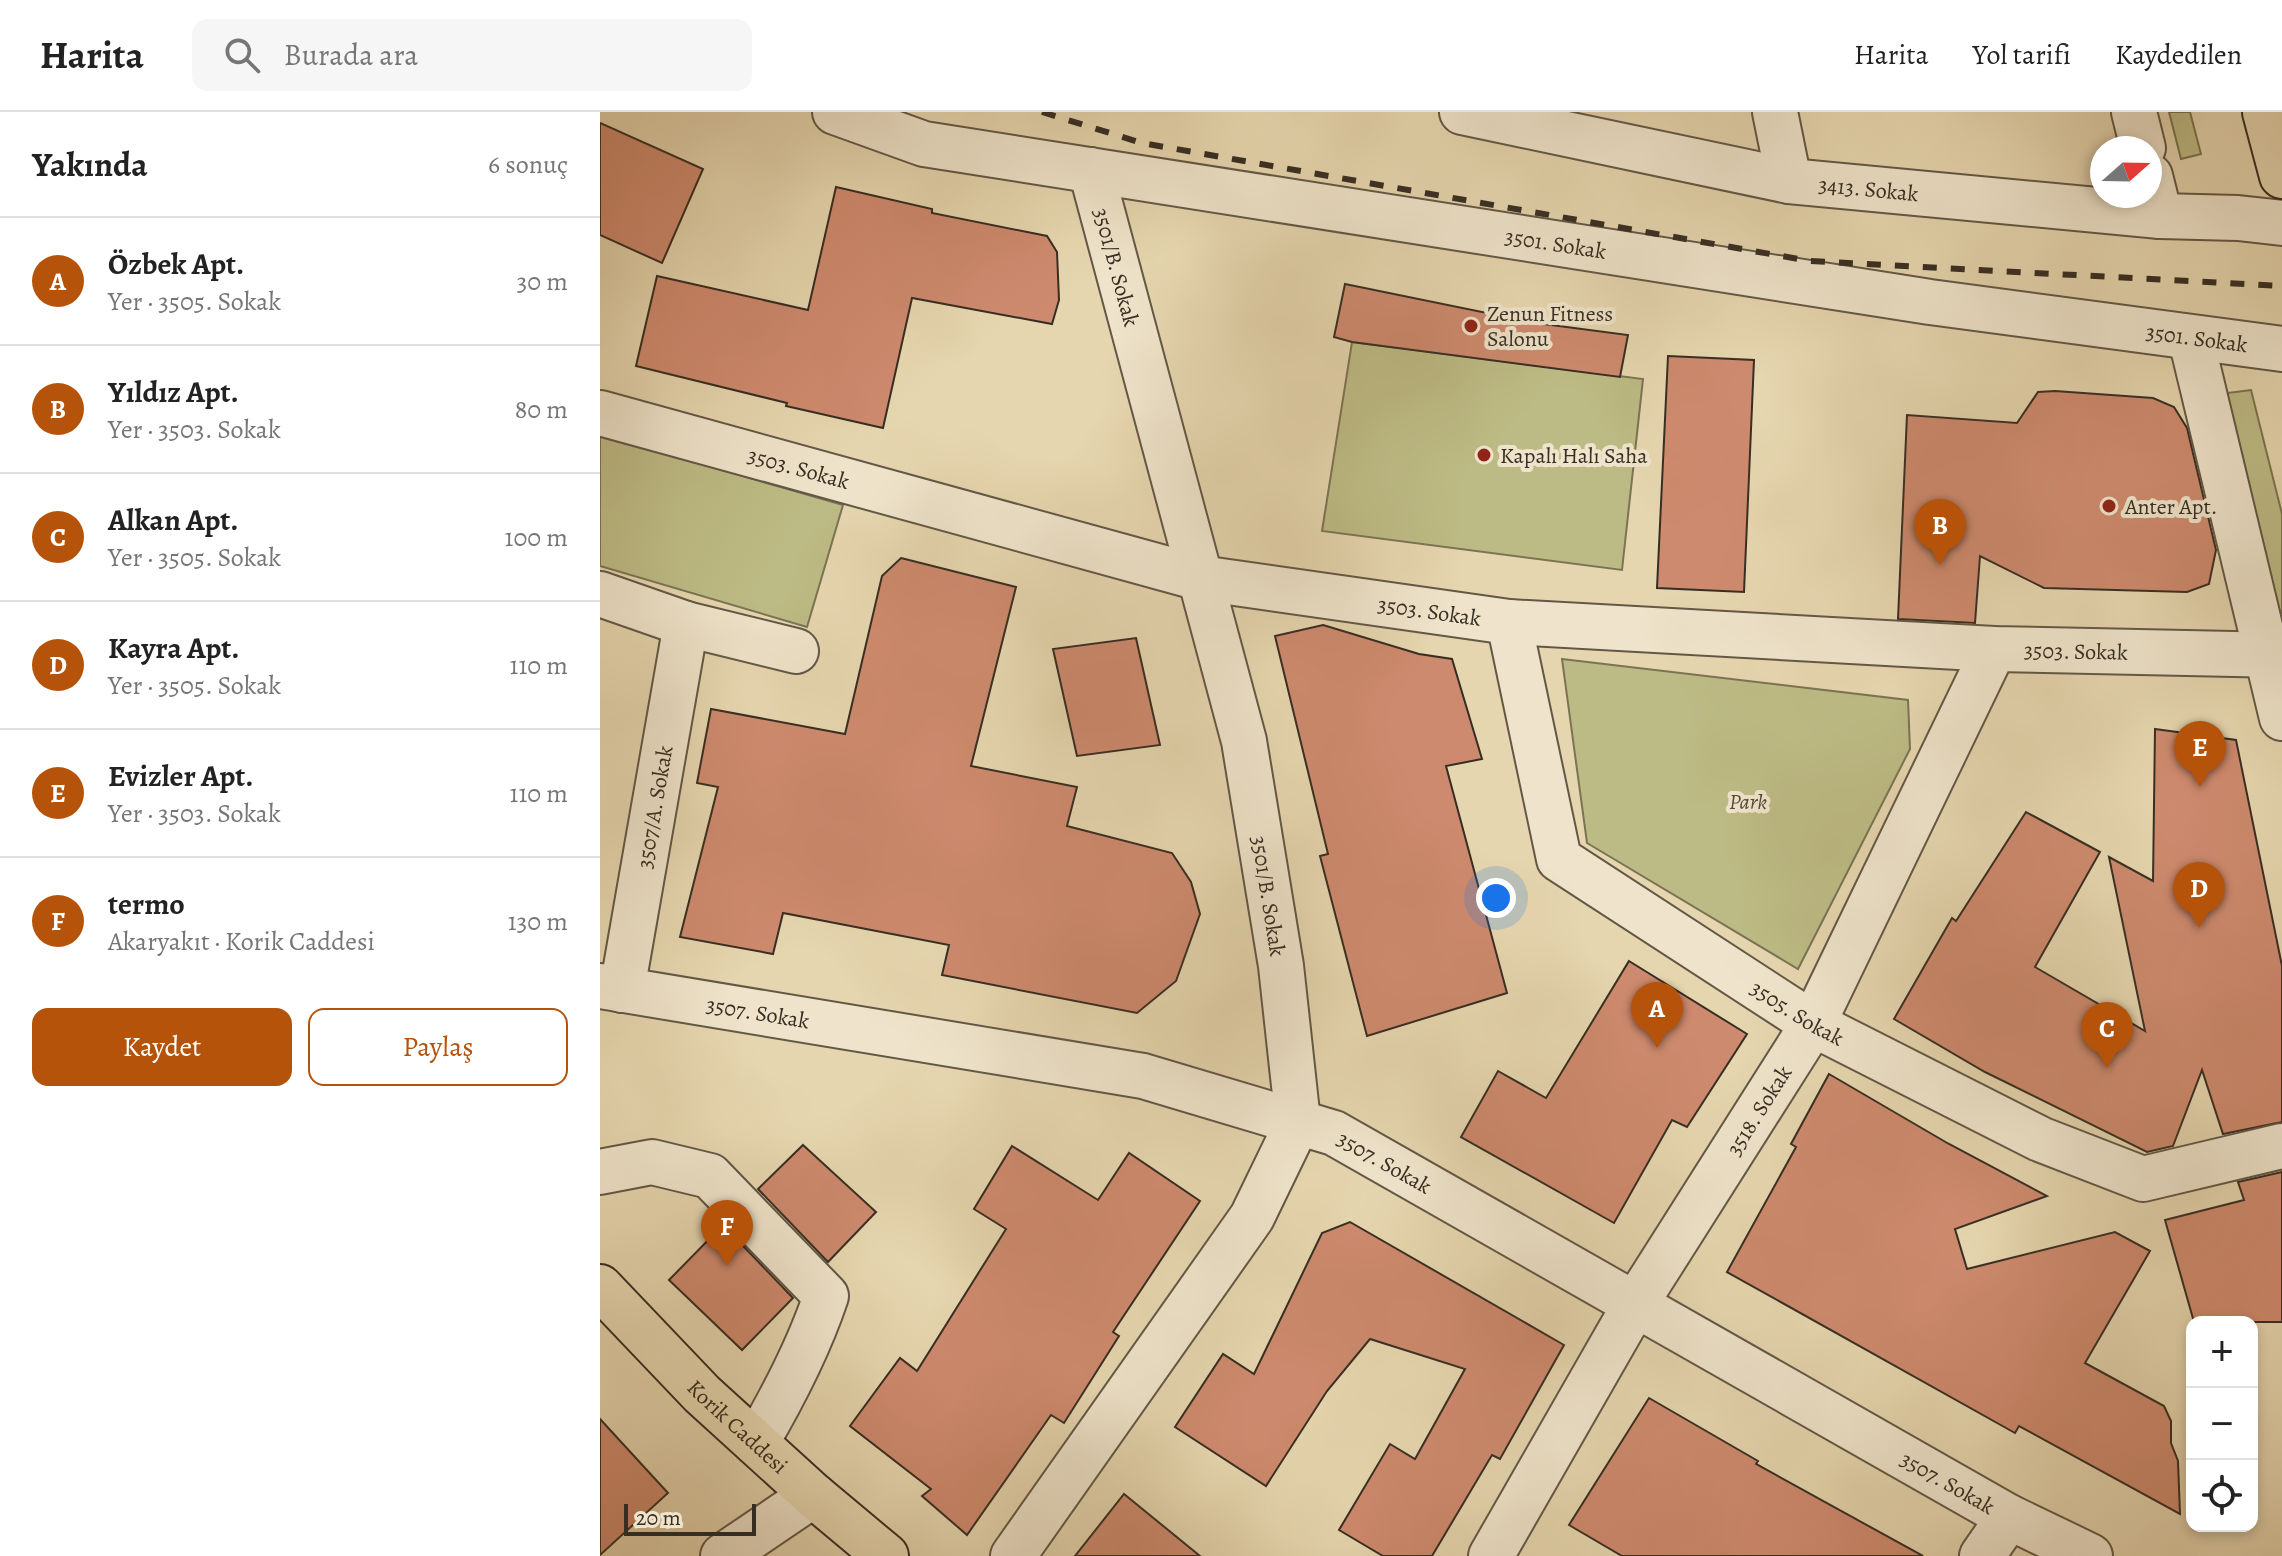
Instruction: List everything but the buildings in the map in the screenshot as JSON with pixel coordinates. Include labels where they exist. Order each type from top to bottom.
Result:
[{"type":"main road","points":[[2265,112],[2282,176]]},
{"type":"main road","name":"Korik Caddesi","points":[[600,1287],[702,1394],[813,1495],[886,1556]]},
{"type":"street","name":"3501. Sokak","points":[[835,112],[924,144],[1930,302],[2282,349]]},
{"type":"street","name":"3413. Sokak","points":[[1462,112],[1789,181],[2090,193]]},
{"type":"street","points":[[1775,112],[1789,181]]},
{"type":"street","points":[[2134,112],[2140,136]]},
{"type":"street","name":"3501/B. Sokak","points":[[1091,170],[1244,741],[1281,966],[1298,1122]]},
{"type":"street","name":"3413. Sokak","points":[[2162,198],[2238,218],[2282,223]]},
{"type":"street","points":[[2191,339],[2274,655],[2282,718]]},
{"type":"street","name":"3503. Sokak","points":[[600,413],[1200,578],[1509,622],[1994,649],[2274,655]]},
{"type":"street","points":[[600,594],[686,624],[796,651]]},
{"type":"street","name":"3505. Sokak","points":[[1509,622],[1559,859],[1813,1024],[2040,1139],[2143,1179],[2282,1146]]},
{"type":"street","name":"3507/A. Sokak","points":[[611,988],[686,624]]},
{"type":"street","name":"3518. Sokak","points":[[1491,1556],[1636,1303],[1813,1024],[1994,649]]},
{"type":"street","name":"3507. Sokak","points":[[611,988],[1143,1076],[1334,1133],[2009,1517],[2090,1556]]},
{"type":"street","points":[[1013,1556],[1252,1217],[1298,1122]]},
{"type":"street","points":[[600,1172],[652,1162],[710,1176],[826,1296],[816,1325],[775,1411],[756,1443]]},
{"type":"street","points":[[723,1556],[813,1495]]},
{"type":"street","points":[[1982,1556],[2009,1517]]},
{"type":"green space","points":[[2169,112],[2190,112],[2201,154],[2181,159]]},
{"type":"green space","name":"Kapalı Halı Saha","points":[[1352,342],[1643,379],[1622,570],[1322,531]]},
{"type":"green space","points":[[2251,390],[2282,514],[2282,613],[2227,393]]},
{"type":"green space","points":[[600,435],[843,505],[807,627],[600,566]]},
{"type":"green space","name":"Park","points":[[1562,659],[1908,700],[1910,749],[1798,969],[1587,843]]},
{"type":"railway","points":[[1042,112],[1142,143],[1810,261],[2282,286]]},
{"type":"place","name":"Zenun Fitness Salonu","points":[[1471,326]]},
{"type":"place","name":"Kapalı Halı Saha","points":[[1484,455]]},
{"type":"place","name":"Anter Apt.","points":[[2109,506]]},
{"type":"place","name":"Yıldız Apt.","points":[[1940,565]]},
{"type":"place","name":"Evizler Apt.","points":[[2200,787]]},
{"type":"place","name":"Kayra Apt.","points":[[2199,928]]},
{"type":"place","name":"Özbek Apt.","points":[[1657,1048]]},
{"type":"place","name":"Alkan Apt.","points":[[2107,1068]]},
{"type":"place","name":"termo","points":[[727,1266]]}]
